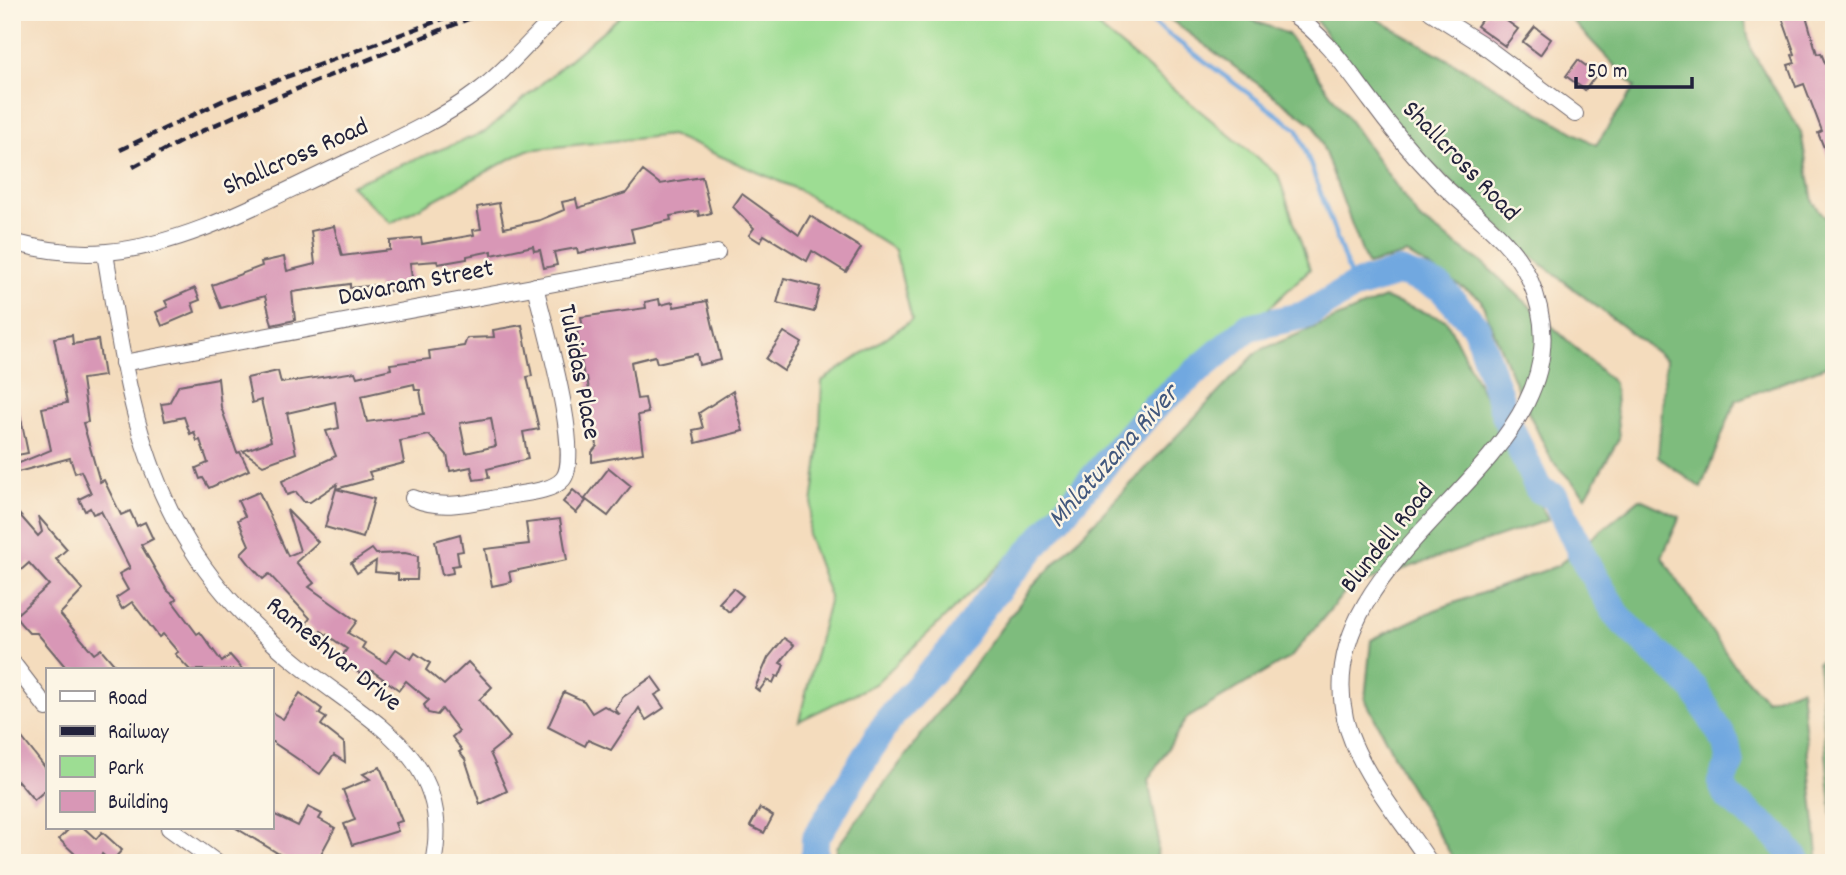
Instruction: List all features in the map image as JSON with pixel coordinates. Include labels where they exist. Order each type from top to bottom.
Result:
[{"type":"street","name":"Shallcross Road","points":[[12,242],[34,248],[104,253],[189,232],[295,187],[440,117],[479,91],[561,12]]},
{"type":"street","name":"Shallcross Road","points":[[1290,12],[1311,27],[1342,61],[1402,142],[1435,178],[1511,251],[1530,280],[1542,330]]},
{"type":"street","points":[[1431,12],[1480,43],[1575,114]]},
{"type":"street","name":"Rameshvar Drive","points":[[104,253],[133,410],[149,462],[190,547],[221,590],[264,636],[372,718],[411,756],[424,775],[432,796],[437,823],[433,863]]},
{"type":"street","name":"Davaram Street","points":[[124,363],[717,253]]},
{"type":"street","name":"Tulsidas Place","points":[[413,498],[427,505],[470,502],[548,487],[565,477],[570,466],[569,433],[536,286]]},
{"type":"street","name":"Blundell Road","points":[[1430,863],[1360,758],[1345,720],[1341,672],[1358,611],[1380,580],[1510,431],[1530,398],[1540,363],[1542,330]]},
{"type":"street","points":[[12,662],[46,707]]},
{"type":"street","points":[[172,830],[217,863]]},
{"type":"green space","points":[[625,12],[1080,12],[1278,175],[1310,269],[875,684],[799,721],[830,597],[808,536],[819,450],[822,381],[912,320],[895,250],[799,190],[671,135],[527,150],[391,223],[350,185],[485,132]]},
{"type":"green space","points":[[1160,12],[1232,12],[1288,34],[1419,218],[1484,264],[1614,383],[1619,439],[1586,496],[1552,461],[1519,393],[1480,298],[1407,254],[1367,265],[1315,126]]},
{"type":"green space","points":[[1310,12],[1365,12],[1596,145],[1635,87],[1564,12],[1743,12],[1751,50],[1801,132],[1813,202],[1834,228],[1834,363],[1736,400],[1701,488],[1658,457],[1666,360],[1522,249],[1396,130]]},
{"type":"green space","points":[[1384,298],[1446,320],[1548,520],[1348,588],[1292,656],[1186,719],[1148,780],[1158,832],[1157,863],[836,863],[837,847],[1033,586],[1258,351]]},
{"type":"green space","points":[[1640,499],[1680,517],[1662,557],[1734,665],[1766,700],[1801,688],[1819,863],[1456,863],[1404,776],[1365,699],[1371,640],[1435,610],[1557,566]]},
{"type":"green space","points":[[1834,655],[1834,840],[1818,662]]},
{"type":"building","points":[[1487,12],[1513,12],[1507,21],[1518,29],[1505,46],[1477,26]]},
{"type":"building","points":[[1780,12],[1805,12],[1817,54],[1821,53],[1834,85],[1834,172],[1818,133],[1822,131],[1804,84],[1796,87],[1788,65],[1795,63],[1792,55],[1795,54]]},
{"type":"building","points":[[1535,27],[1551,39],[1540,55],[1523,42]]},
{"type":"building","points":[[1578,60],[1597,74],[1585,90],[1566,76]]},
{"type":"building","points":[[643,171],[660,184],[702,177],[711,213],[699,216],[698,211],[670,216],[671,220],[631,229],[634,242],[578,253],[577,248],[554,252],[557,265],[544,268],[540,250],[534,251],[533,246],[492,255],[492,251],[438,264],[437,261],[410,263],[413,286],[379,293],[377,285],[350,288],[350,284],[292,292],[295,320],[272,325],[265,296],[221,308],[212,285],[262,266],[261,262],[284,257],[287,271],[315,264],[311,231],[334,226],[342,256],[390,250],[390,241],[421,238],[422,244],[474,235],[473,230],[481,229],[477,207],[499,203],[504,228],[540,220],[564,210],[562,202],[576,199],[578,208],[626,193]]},
{"type":"building","points":[[742,194],[799,235],[810,216],[861,248],[846,272],[812,251],[807,261],[764,235],[760,242],[749,235],[754,228],[733,207]]},
{"type":"building","points":[[784,278],[820,287],[814,312],[777,303]]},
{"type":"building","points":[[195,288],[200,300],[192,303],[195,312],[162,326],[156,312],[168,307],[165,301]]},
{"type":"building","points":[[659,299],[660,305],[673,302],[674,307],[707,301],[721,360],[699,365],[697,354],[657,363],[655,356],[631,362],[637,399],[645,398],[648,413],[638,415],[643,453],[592,462],[592,452],[597,446],[577,329],[583,328],[581,317],[646,308],[645,302]]},
{"type":"building","points":[[522,325],[532,376],[527,377],[539,429],[523,432],[528,459],[487,469],[489,478],[474,480],[471,467],[450,471],[447,455],[429,435],[400,441],[404,463],[369,472],[372,479],[336,489],[337,484],[310,502],[304,502],[296,492],[287,495],[282,481],[336,456],[326,431],[339,428],[335,402],[287,413],[296,453],[263,465],[243,451],[271,441],[261,400],[252,403],[247,378],[278,371],[281,383],[355,372],[357,377],[391,369],[390,364],[430,359],[429,351],[464,346],[467,338],[494,337],[493,330]],"holes":[[[414,384],[415,390],[420,390],[424,414],[367,422],[361,396]],[[491,418],[496,446],[466,453],[460,423]]]},
{"type":"building","points":[[784,332],[802,343],[784,371],[766,359]]},
{"type":"building","points":[[72,335],[73,344],[98,340],[104,376],[82,379],[88,422],[83,423],[100,482],[104,480],[121,515],[130,511],[137,526],[145,522],[153,539],[141,545],[167,590],[177,599],[173,602],[197,634],[200,632],[222,662],[230,655],[241,668],[188,668],[175,654],[178,652],[163,634],[159,637],[132,602],[122,609],[116,598],[128,590],[119,574],[130,568],[101,511],[93,514],[90,508],[85,511],[79,499],[91,493],[81,471],[75,473],[70,458],[14,473],[12,466],[51,450],[42,408],[67,403],[54,338]]},
{"type":"building","points":[[218,378],[221,407],[237,453],[240,452],[249,470],[209,488],[203,478],[200,479],[196,468],[208,463],[200,440],[197,441],[194,432],[190,434],[184,417],[165,421],[161,404],[169,403],[179,385]]},
{"type":"building","points":[[733,391],[743,431],[696,443],[693,430],[703,428],[699,413]]},
{"type":"building","points":[[12,404],[18,404],[28,453],[12,456]]},
{"type":"building","points":[[609,468],[631,486],[608,516],[585,499]]},
{"type":"building","points":[[336,489],[374,499],[363,538],[325,527]]},
{"type":"building","points":[[573,490],[586,501],[576,513],[563,502]]},
{"type":"building","points":[[259,492],[288,556],[300,551],[287,510],[318,542],[296,562],[314,583],[309,587],[357,621],[348,633],[365,643],[362,648],[386,663],[396,649],[411,659],[415,653],[430,663],[426,670],[444,685],[468,662],[492,687],[479,700],[510,737],[490,753],[507,791],[480,804],[465,759],[459,752],[462,750],[452,737],[459,731],[442,709],[437,715],[428,713],[424,705],[429,700],[406,681],[399,690],[372,671],[368,678],[353,669],[340,659],[347,649],[306,624],[310,618],[269,574],[263,579],[251,566],[241,553],[249,545],[238,520],[245,516],[238,501]]},
{"type":"building","points":[[12,506],[38,536],[42,532],[38,516],[67,549],[56,559],[83,590],[60,614],[94,654],[101,649],[117,668],[66,668],[37,633],[29,633],[16,615],[49,585],[29,563],[12,578]]},
{"type":"building","points":[[560,519],[567,560],[509,572],[511,582],[492,586],[485,549],[529,544],[526,523]]},
{"type":"building","points":[[460,534],[463,551],[457,552],[459,565],[452,566],[453,573],[442,575],[435,541]]},
{"type":"building","points":[[372,549],[376,554],[405,553],[418,556],[417,580],[398,580],[398,574],[375,572],[376,561],[357,573],[351,563]]},
{"type":"building","points":[[733,588],[743,596],[729,612],[719,603]]},
{"type":"building","points":[[784,638],[794,645],[780,663],[784,665],[779,677],[776,676],[773,683],[767,680],[759,691],[755,688],[768,658]]},
{"type":"building","points":[[652,677],[662,691],[655,695],[664,708],[646,720],[639,708],[611,750],[588,740],[585,746],[548,727],[564,692],[584,701],[592,713],[604,706],[620,715],[615,709],[623,697]]},
{"type":"building","points":[[300,693],[322,709],[319,714],[326,718],[321,725],[344,743],[345,762],[334,755],[320,774],[273,742],[273,713],[283,719]]},
{"type":"building","points":[[12,725],[46,769],[46,790],[34,800],[18,781],[12,786]]},
{"type":"building","points":[[380,767],[402,821],[395,823],[398,831],[352,845],[344,824],[355,820],[343,790],[370,779],[363,774]]},
{"type":"building","points":[[308,807],[322,814],[319,819],[335,828],[316,863],[294,863],[239,830],[273,830],[273,814],[298,826]]},
{"type":"building","points":[[760,808],[773,816],[764,833],[750,826]]},
{"type":"building","points":[[68,830],[86,830],[96,839],[102,832],[122,850],[111,862],[102,854],[94,863],[69,863],[76,855],[59,839]]},
{"type":"waterway","points":[[1138,12],[1298,130],[1354,286]]},
{"type":"waterway","name":"Mhlatuzana River","points":[[814,863],[815,839],[888,720],[956,645],[985,604],[1153,408],[1249,327],[1306,315],[1354,286],[1400,272],[1440,287],[1476,327],[1507,420],[1539,490],[1555,497],[1587,565],[1619,618],[1694,688],[1726,743],[1730,764],[1721,782],[1727,796],[1777,836],[1799,863]]},
{"type":"railway","points":[[120,150],[224,100],[461,12]]},
{"type":"railway","points":[[133,167],[193,135],[270,100],[485,12]]}]
